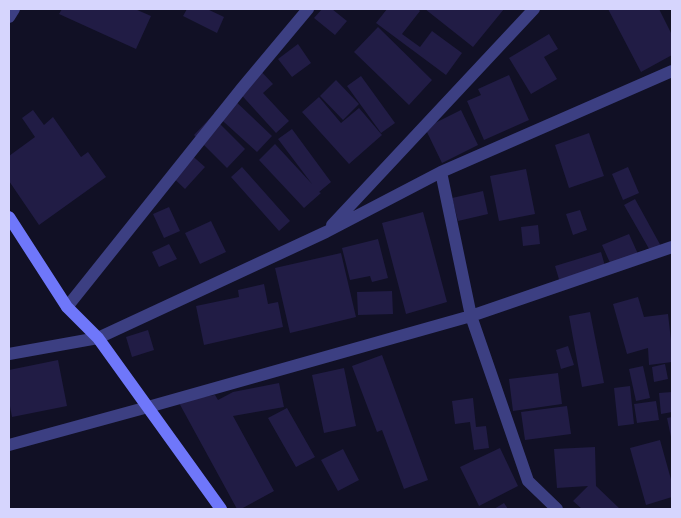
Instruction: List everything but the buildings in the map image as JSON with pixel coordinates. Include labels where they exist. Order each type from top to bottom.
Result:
[{"type":"street","points":[[9,17],[14,9]]},
{"type":"street","points":[[67,307],[308,9]]},
{"type":"street","points":[[326,232],[534,9]]},
{"type":"street","points":[[9,354],[98,338],[326,232],[441,172],[672,71]]},
{"type":"street","points":[[441,172],[471,316],[528,481],[557,509]]},
{"type":"street","points":[[9,217],[67,307],[98,338],[221,509]]},
{"type":"street","points":[[9,445],[471,316],[672,247]]}]
